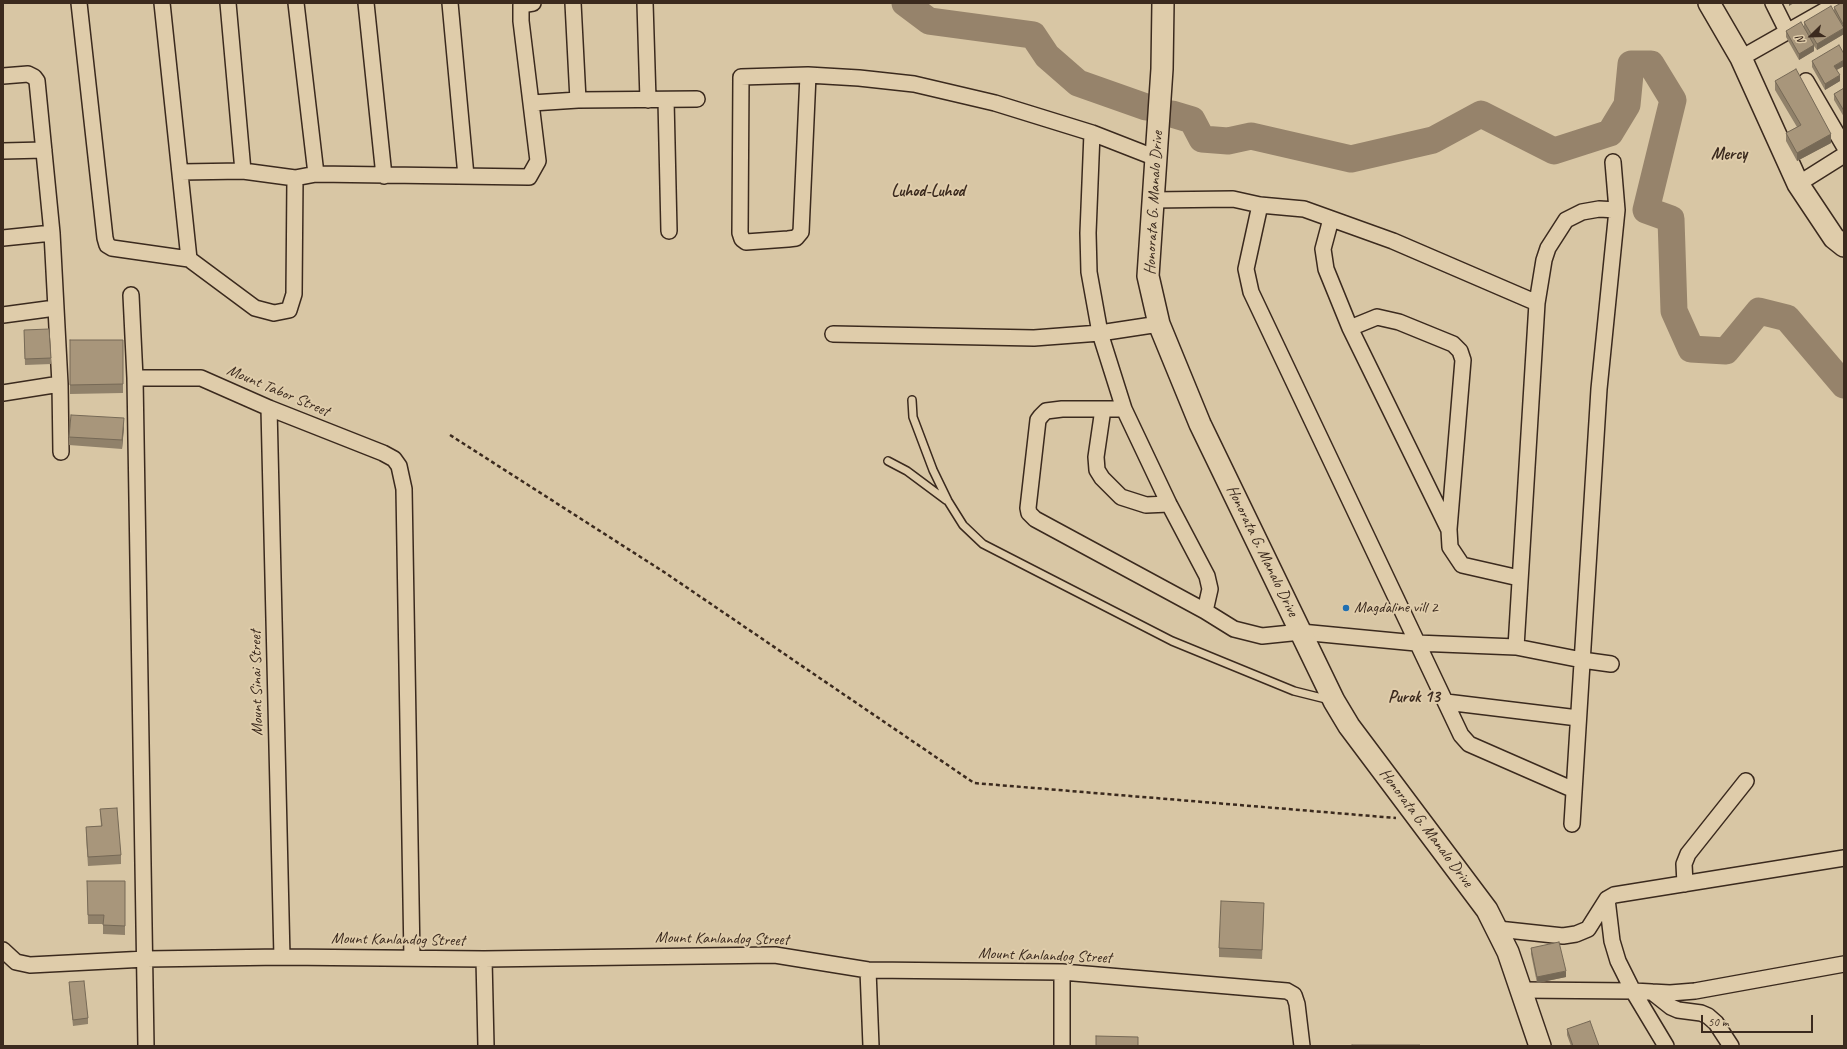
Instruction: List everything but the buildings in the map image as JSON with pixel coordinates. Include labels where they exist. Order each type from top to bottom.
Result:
[{"type":"street","points":[[79,3],[107,245],[112,248],[189,259],[254,308],[274,314],[288,310],[294,294],[295,178]]},
{"type":"street","points":[[162,3],[189,259]]},
{"type":"street","points":[[228,3],[243,171]]},
{"type":"street","points":[[296,3],[316,174]]},
{"type":"street","points":[[366,3],[384,176]]},
{"type":"street","points":[[450,3],[466,176]]},
{"type":"street","points":[[180,172],[243,171],[295,178],[316,174],[529,177],[538,160],[521,21],[521,4],[533,3]]},
{"type":"street","points":[[573,3],[578,100]]},
{"type":"street","points":[[645,3],[648,100]]},
{"type":"street","name":"Honorata G. Manalo Drive","points":[[1163,3],[1162,69],[1148,276],[1159,324],[1200,424],[1334,701],[1349,726],[1487,910],[1498,929],[1522,990],[1540,1046]]},
{"type":"street","points":[[1709,3],[1741,58],[1798,184],[1834,238],[1844,246]]},
{"type":"street","points":[[1773,3],[1787,30]]},
{"type":"street","points":[[1741,58],[1787,30],[1838,3]]},
{"type":"street","points":[[3,76],[28,74],[34,77],[37,81],[52,233],[54,308],[60,384],[61,452]]},
{"type":"street","points":[[808,75],[807,134],[801,232],[796,238],[746,242],[742,239],[740,233],[741,77],[808,75],[859,78],[914,84],[995,102],[1092,133],[1156,158]]},
{"type":"street","points":[[1806,81],[1844,146]]},
{"type":"street","points":[[532,103],[578,100],[697,100]]},
{"type":"street","points":[[666,100],[669,231]]},
{"type":"street","points":[[1092,133],[1088,233],[1089,272],[1100,334],[1124,409],[1169,504],[1207,576],[1210,589],[1205,610]]},
{"type":"street","points":[[3,151],[44,150]]},
{"type":"street","points":[[1798,184],[1844,155]]},
{"type":"street","points":[[1572,824],[1599,389],[1617,210],[1613,162]]},
{"type":"street","points":[[1152,200],[1233,199],[1260,205],[1304,208],[1331,219],[1393,240],[1537,303]]},
{"type":"street","points":[[1260,205],[1246,269],[1251,292],[1416,643],[1466,742],[1574,790]]},
{"type":"street","points":[[1516,647],[1519,578],[1537,303],[1544,260],[1548,248],[1566,220],[1582,212],[1599,209],[1617,210]]},
{"type":"street","points":[[1331,219],[1324,249],[1326,269],[1350,328],[1449,530]]},
{"type":"street","points":[[3,238],[52,233]]},
{"type":"street","points":[[131,295],[135,378],[146,959],[146,1046]]},
{"type":"street","points":[[3,315],[54,308]]},
{"type":"street","points":[[1350,328],[1377,317],[1399,322],[1453,344],[1460,351],[1463,360],[1449,530],[1450,547],[1462,565],[1519,578]]},
{"type":"street","points":[[833,334],[1034,338],[1100,334],[1159,324]]},
{"type":"street","name":"Mount Tabor Street","points":[[135,378],[200,378],[269,408],[383,453],[394,458],[398,466],[404,489],[412,958]]},
{"type":"street","points":[[3,393],[60,384]]},
{"type":"street","name":"Mount Sinai Street","points":[[269,408],[282,957]]},
{"type":"street","points":[[1124,409],[1054,410],[1046,412],[1041,416],[1037,435],[1028,508],[1029,513],[1035,518],[1205,610],[1234,629],[1262,636],[1301,632],[1416,643],[1516,647],[1611,664]]},
{"type":"street","points":[[1103,410],[1096,457],[1097,470],[1102,478],[1121,497],[1146,505],[1169,504]]},
{"type":"street","points":[[1446,702],[1578,718]]},
{"type":"street","points":[[1685,884],[1684,864],[1688,854],[1746,781]]},
{"type":"street","points":[[1498,929],[1563,936],[1576,934],[1588,929],[1607,899],[1614,895],[1844,858]]},
{"type":"street","points":[[1607,899],[1612,941],[1618,961],[1633,991],[1666,1046]]},
{"type":"street","name":"Mount Kanlandog Street","points":[[3,950],[10,958],[23,965],[146,959],[282,957],[484,959],[775,955],[868,970],[1062,972],[1288,991],[1294,995],[1297,1004],[1302,1046]]},
{"type":"street","points":[[484,959],[486,1046]]},
{"type":"street","points":[[1522,990],[1633,991],[1670,993],[1695,992],[1844,964]]},
{"type":"street","points":[[868,970],[871,1046]]},
{"type":"street","points":[[1062,972],[1062,1046]]},
{"type":"street","points":[[1652,992],[1671,1007],[1678,1010],[1701,1013],[1708,1016],[1716,1023],[1731,1046]]},
{"type":"lane","points":[[912,400],[913,417],[933,470],[948,501],[963,524],[983,544],[1172,641],[1294,690],[1334,701]]},
{"type":"lane","points":[[888,461],[907,471],[948,501]]},
{"type":"path","points":[[450,435],[664,572],[974,783],[1420,820]]},
{"type":"waterway","points":[[905,3],[929,21],[1033,35],[1047,56],[1078,83],[1146,107]]},
{"type":"waterway","points":[[1172,114],[1192,120],[1202,139],[1228,141],[1251,136],[1351,159],[1433,140],[1481,114],[1554,151],[1610,133],[1627,105],[1631,64],[1651,64],[1673,100],[1646,210],[1671,219],[1674,311],[1691,349],[1726,351],[1759,311],[1787,318],[1844,385]]},
{"type":"place","name":"Magdaline vill 2","points":[[1346,608]]},
{"type":"district","name":"Mercy","points":[[1729,155]]},
{"type":"district","name":"Luhod-Luhod","points":[[928,192]]},
{"type":"district","name":"Purok 13","points":[[1414,698]]}]
